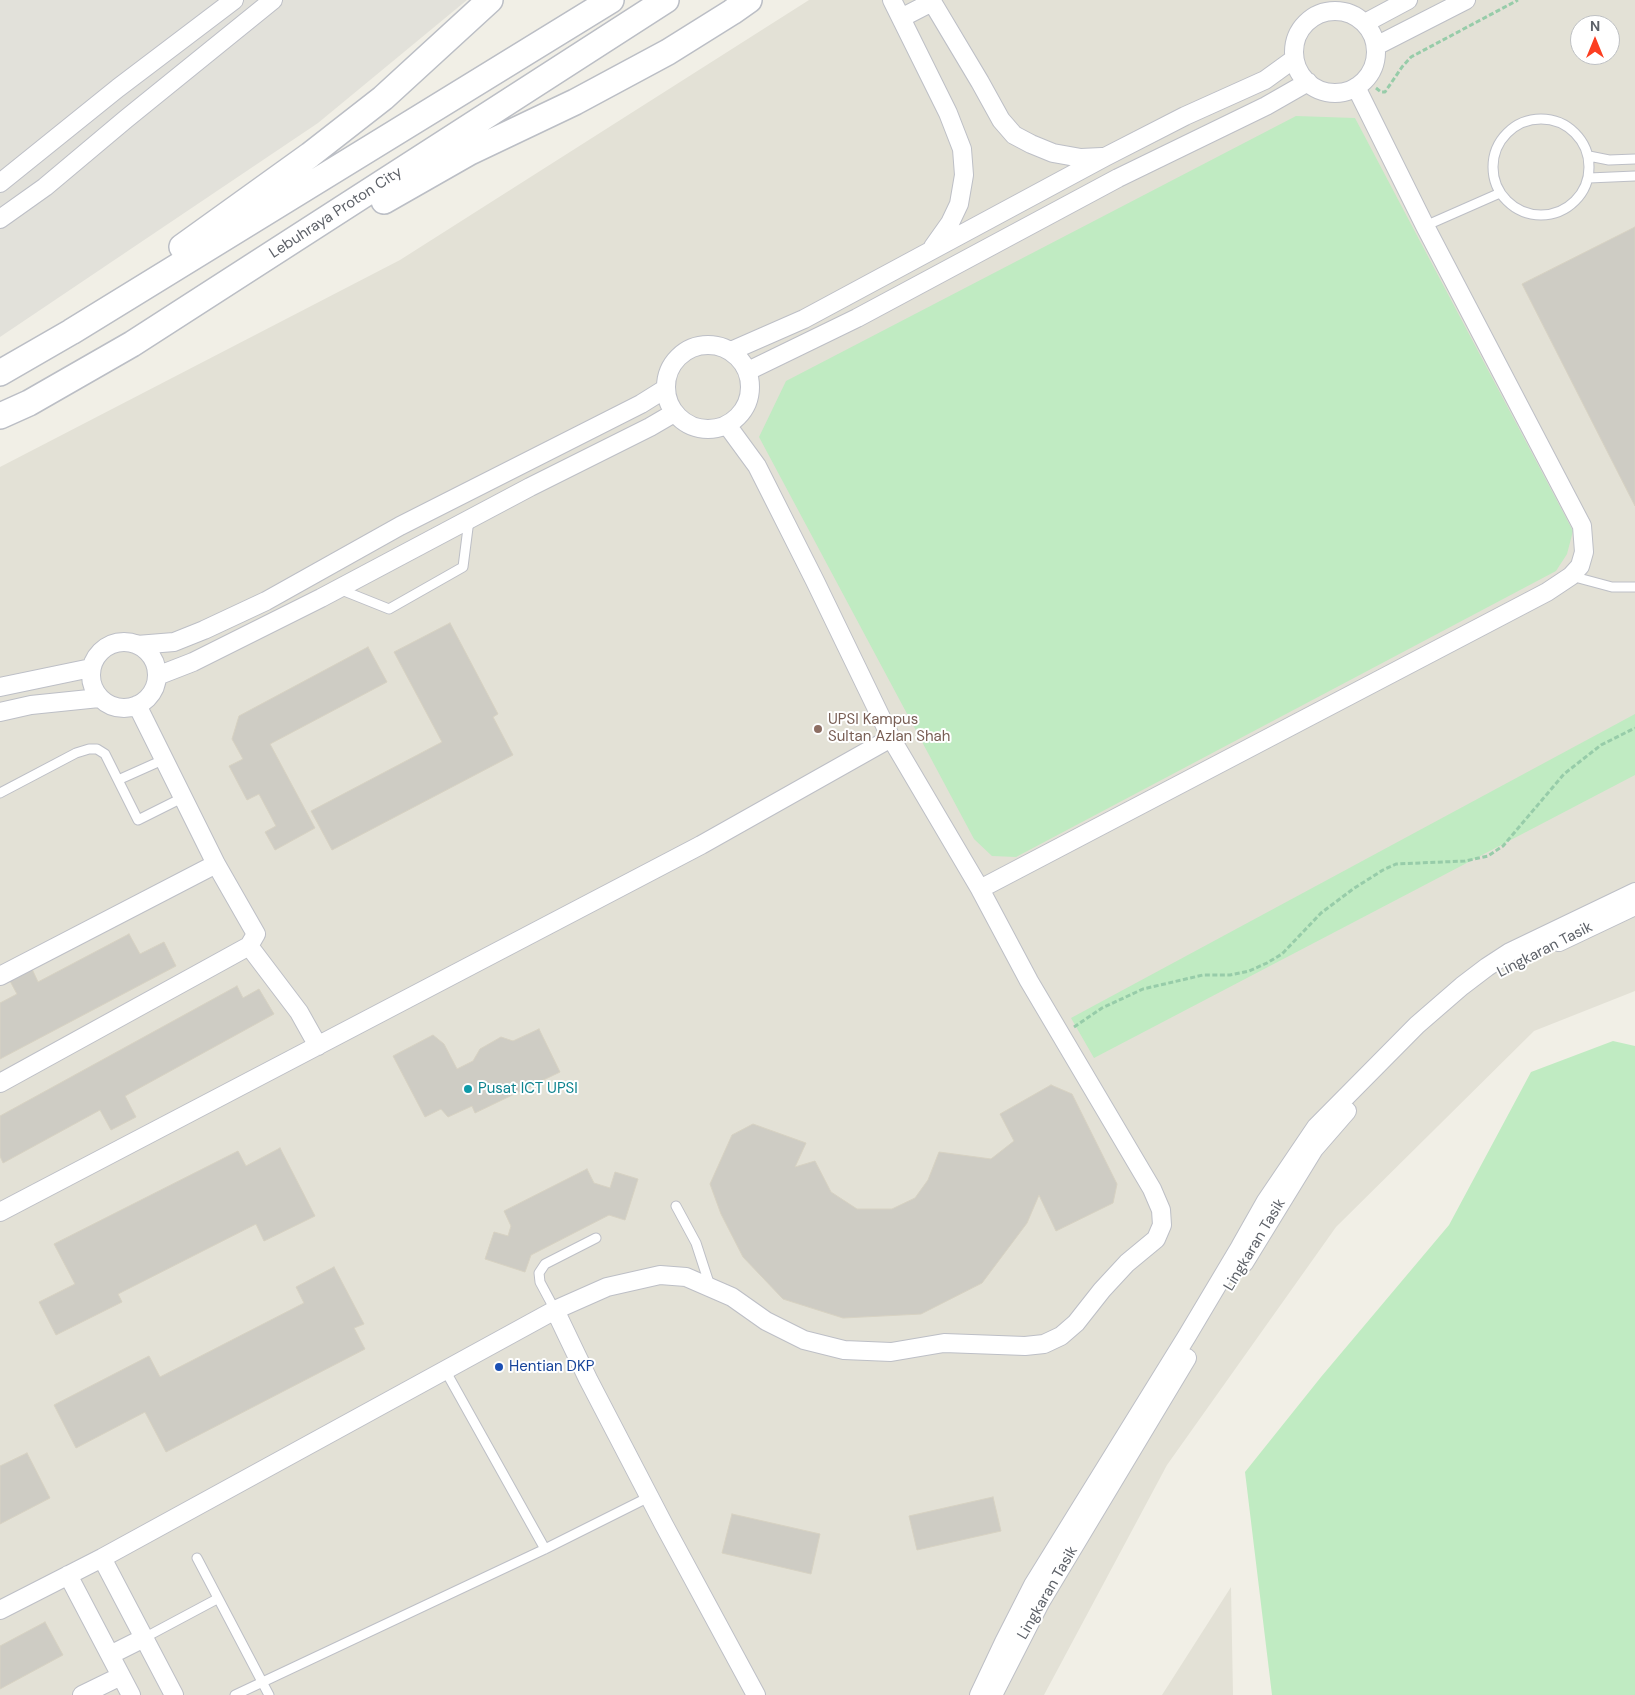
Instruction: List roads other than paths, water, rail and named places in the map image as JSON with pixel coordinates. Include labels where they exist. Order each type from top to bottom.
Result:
[{"type":"main road","points":[[71,332],[208,227],[310,155],[376,104],[490,0]]},
{"type":"main road","points":[[0,373],[71,332],[611,0]]},
{"type":"main road","name":"Lebuhraya Proton City","points":[[0,416],[29,403],[132,344],[666,0]]},
{"type":"main road","points":[[132,344],[470,152],[575,102],[668,52],[749,0]]},
{"type":"street","points":[[0,183],[118,88],[234,0]]},
{"type":"street","points":[[0,219],[45,187],[273,0]]},
{"type":"street","points":[[892,0],[948,113],[962,148],[964,175],[959,204],[950,223],[932,250]]},
{"type":"street","points":[[1365,23],[1408,0]]},
{"type":"street","points":[[1376,46],[1466,0]]},
{"type":"street","points":[[901,18],[931,1],[1001,120],[1014,135],[1053,153],[1081,158],[1105,157]]},
{"type":"street","points":[[1319,6],[1356,16],[1365,23],[1374,37],[1376,58],[1372,70],[1361,84],[1344,92],[1318,89],[1299,72],[1294,59],[1294,44],[1300,30],[1319,6]]},
{"type":"street","points":[[731,351],[804,319],[1105,157],[1185,116],[1265,80],[1294,59]]},
{"type":"street","points":[[748,371],[857,318],[1118,178],[1266,106],[1308,82]]},
{"type":"street","points":[[980,889],[1547,592],[1571,576],[1580,566],[1584,552],[1582,526],[1425,226],[1361,84]]},
{"type":"street","points":[[709,345],[731,351],[748,371],[750,396],[745,408],[737,418],[726,425],[713,429],[698,428],[685,422],[674,413],[667,397],[665,389],[666,377],[670,366],[687,350],[698,346],[709,345]]},
{"type":"street","points":[[137,644],[146,650],[156,666],[157,676],[154,688],[148,699],[137,706],[117,708],[107,704],[99,698],[93,689],[90,679],[94,659],[108,645],[128,642],[137,644],[174,642],[204,630],[266,601],[400,526],[641,404],[665,389]]},
{"type":"street","points":[[157,676],[193,662],[338,589],[468,519],[674,413]]},
{"type":"street","points":[[0,1610],[102,1558],[555,1310],[607,1287],[660,1275],[686,1277],[732,1297],[766,1321],[804,1340],[844,1350],[891,1352],[944,1343],[1025,1346],[1044,1344],[1061,1336],[1076,1323],[1102,1290],[1127,1264],[1156,1239],[1162,1224],[1161,1210],[1152,1189],[1029,980],[980,889],[891,738],[757,466],[726,425]]},
{"type":"street","points":[[0,687],[91,668]]},
{"type":"street","points":[[0,712],[31,706],[99,698]]},
{"type":"street","points":[[0,1083],[249,946],[256,934],[216,864],[137,706]]},
{"type":"street","points":[[0,1212],[701,845],[891,738]]},
{"type":"street","points":[[0,976],[216,864]]},
{"type":"street","points":[[979,1695],[1034,1585],[1221,1280],[1266,1201],[1316,1127],[1423,1020],[1487,967],[1510,952],[1635,892]]},
{"type":"street","name":"Lingkaran Tasik","points":[[993,1695],[1041,1601],[1104,1493],[1314,1149],[1343,1115],[1451,1008],[1488,980],[1518,962],[1635,906]]},
{"type":"street","points":[[249,946],[299,1012],[318,1046]]},
{"type":"street","points":[[555,1310],[650,1497],[756,1695]]},
{"type":"street","points":[[102,1558],[174,1695]]},
{"type":"street","points":[[68,1575],[131,1695]]},
{"type":"street","points":[[110,1655],[144,1638]]},
{"type":"street","points":[[82,1695],[121,1676]]},
{"type":"lane","points":[[1531,119],[1561,122],[1574,130],[1583,142],[1589,156],[1590,171],[1587,185],[1579,198],[1568,208],[1554,214],[1538,215],[1524,212],[1510,204],[1500,193],[1494,179],[1493,163],[1496,148],[1504,135],[1516,125],[1531,119]]},
{"type":"lane","points":[[1589,156],[1609,160],[1635,159]]},
{"type":"lane","points":[[1588,178],[1635,176]]},
{"type":"lane","points":[[1425,226],[1500,193]]},
{"type":"lane","points":[[338,589],[389,609],[463,567],[468,519]]},
{"type":"lane","points":[[1571,576],[1612,587],[1635,586]]},
{"type":"lane","points":[[0,793],[76,753],[97,749],[105,754],[138,820],[184,797]]},
{"type":"lane","points":[[118,780],[165,759]]},
{"type":"lane","points":[[676,1206],[696,1243],[710,1287]]},
{"type":"lane","points":[[555,1310],[540,1282],[539,1273],[545,1264],[596,1238]]},
{"type":"lane","points":[[445,1370],[545,1549]]},
{"type":"lane","points":[[235,1695],[545,1549],[650,1497]]},
{"type":"lane","points":[[197,1558],[269,1695]]},
{"type":"lane","points":[[144,1638],[217,1599]]},
{"type":"place","name":"UPSI Kampus Sultan Azlan Shah","points":[[818,729]]},
{"type":"place","name":"Pusat ICT UPSI","points":[[468,1089]]},
{"type":"place","name":"Hentian DKP","points":[[499,1367]]}]
